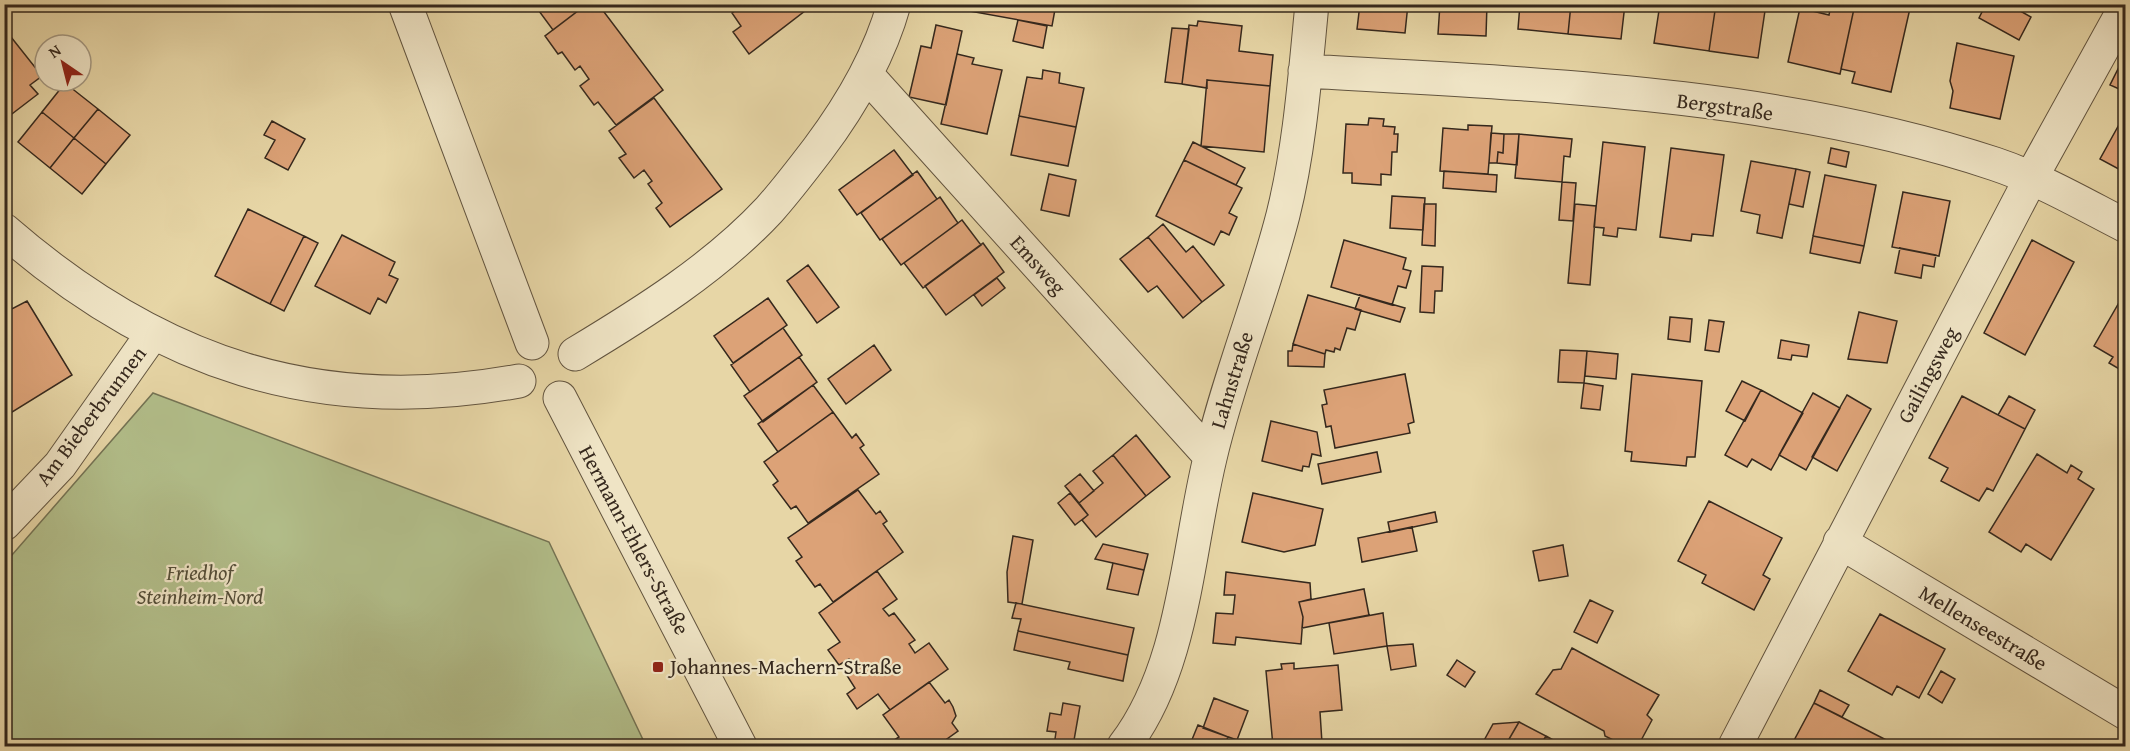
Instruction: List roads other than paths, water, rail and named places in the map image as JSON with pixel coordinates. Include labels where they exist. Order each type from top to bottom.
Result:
[{"type":"street","points":[[405,4],[532,342]]},
{"type":"street","points":[[575,354],[667,294],[754,225],[830,133],[878,52],[894,4]]},
{"type":"street","name":"Lahnstraße","points":[[1124,747],[1146,713],[1170,658],[1210,456],[1283,215],[1305,71],[1312,4]]},
{"type":"street","name":"Gailingsweg","points":[[1736,747],[1840,542],[2031,178],[2126,6]]},
{"type":"street","name":"Bergstraße","points":[[1305,71],[1525,85],[1710,103],[1888,135],[1995,164],[2031,178],[2126,226]]},
{"type":"street","name":"Emsweg","points":[[866,74],[1210,456]]},
{"type":"street","points":[[4,230],[61,276],[153,333],[192,352],[241,368],[321,389],[426,394],[475,390],[519,381]]},
{"type":"street","name":"Am Bieberbrunnen","points":[[4,524],[60,465],[153,333]]},
{"type":"street","points":[[541,339],[557,339],[575,354],[578,377],[574,387],[560,398],[542,400],[528,393],[519,381],[517,368],[520,354],[532,342],[541,339]]},
{"type":"street","name":"Hermann-Ehlers-Straße","points":[[560,398],[740,747]]},
{"type":"street","name":"Mellenseestraße","points":[[1840,542],[2126,713]]},
{"type":"place","name":"Johannes-Machern-Straße","points":[[658,667]]},
{"type":"park label","name":"Friedhof Steinheim-Nord","points":[[200,585]]}]
